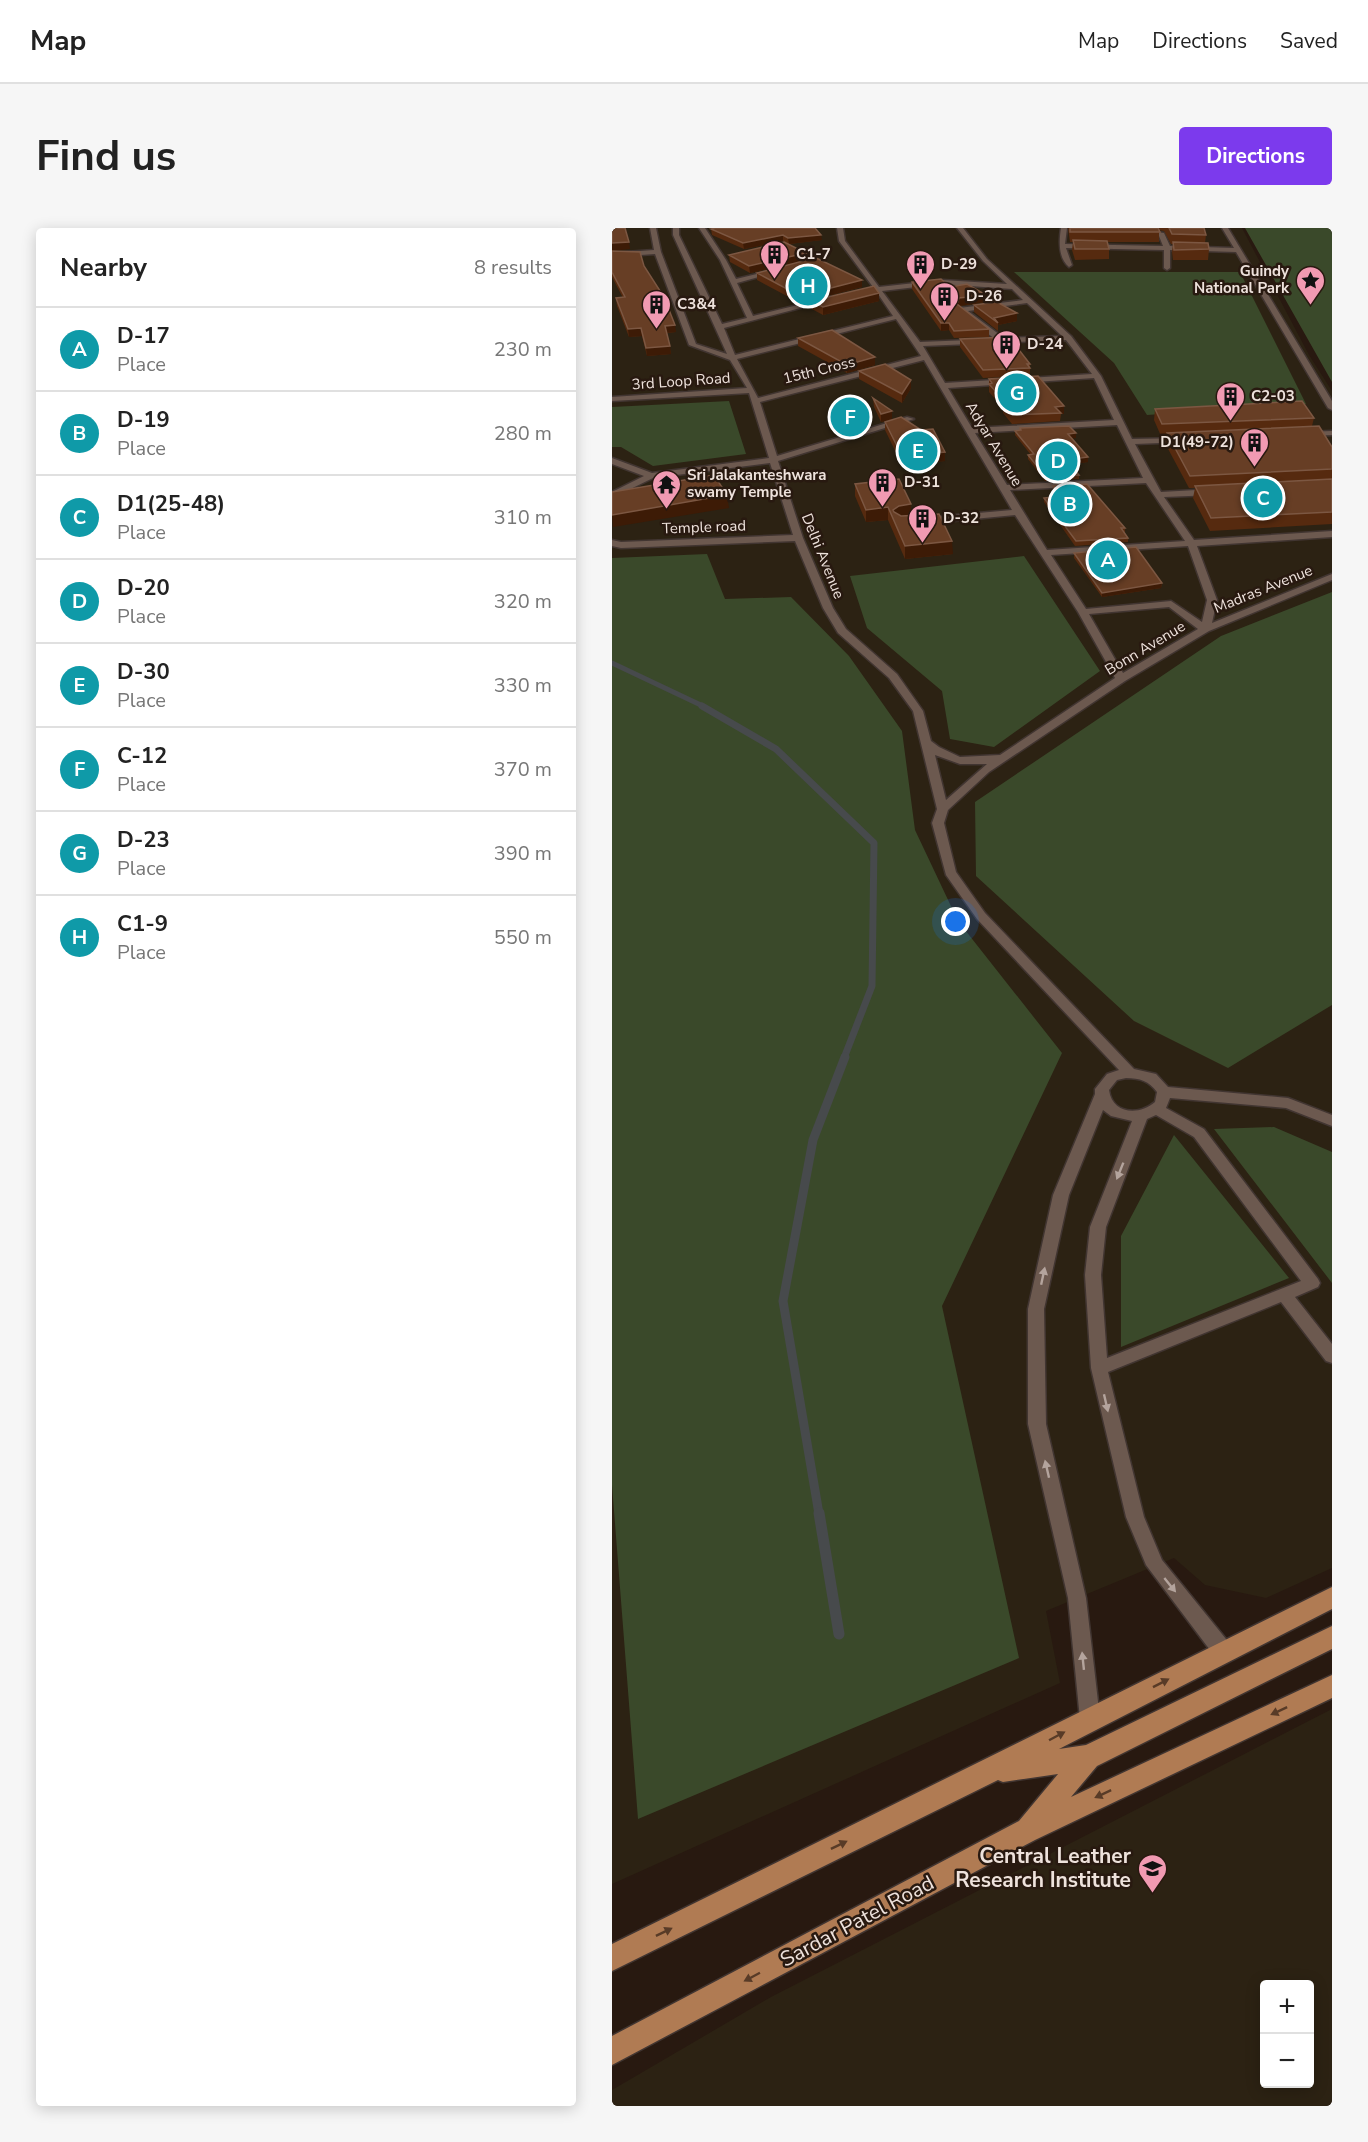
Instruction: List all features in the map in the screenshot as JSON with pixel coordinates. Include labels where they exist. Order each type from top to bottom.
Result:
[{"type":"main road","points":[[612,1958],[987,1773],[1332,1597]]},
{"type":"main road","points":[[987,1773],[1088,1757],[1332,1637]]},
{"type":"main road","name":"Sardar Patel Road","points":[[612,2051],[1026,1831],[1332,1686]]},
{"type":"main road","points":[[1026,1831],[1088,1757]]},
{"type":"lane","name":"3rd Loop Road","points":[[653,228],[657,252],[693,345],[733,358]]},
{"type":"lane","name":"Delhi Avenue","points":[[676,228],[676,235],[733,358],[752,390],[798,538],[828,608],[842,631],[893,676],[918,711],[943,809],[938,823],[950,872],[975,907],[1130,1073]]},
{"type":"lane","points":[[702,228],[723,260],[751,319]]},
{"type":"lane","name":"Adyar Avenue","points":[[840,228],[842,241],[918,344],[972,431],[1018,512],[1083,612],[1121,679]]},
{"type":"lane","name":"Bonn Avenue","points":[[943,809],[985,770],[1121,679],[1205,629],[1212,600],[1191,543],[1157,495],[1097,376],[1068,338],[985,260],[960,228]]},
{"type":"lane","points":[[1064,228],[1062,246],[1069,265]]},
{"type":"lane","points":[[1225,228],[1332,408]]},
{"type":"lane","points":[[1128,231],[1162,234],[1167,248],[1167,268]]},
{"type":"lane","points":[[1062,246],[1240,250]]},
{"type":"lane","points":[[612,255],[657,252]]},
{"type":"lane","points":[[723,260],[733,258]]},
{"type":"lane","points":[[733,282],[787,269]]},
{"type":"lane","points":[[854,294],[877,288],[942,282],[1015,287]]},
{"type":"lane","points":[[720,327],[843,297]]},
{"type":"lane","points":[[1003,341],[962,310],[1030,301]]},
{"type":"lane","points":[[733,358],[896,317]]},
{"type":"lane","points":[[918,344],[1068,338]]},
{"type":"lane","name":"15th Cross","points":[[755,401],[925,357]]},
{"type":"lane","points":[[943,386],[1097,376]]},
{"type":"lane","name":"3rd Loop Road","points":[[612,399],[752,390]]},
{"type":"lane","points":[[612,495],[651,476],[772,460],[910,419]]},
{"type":"lane","points":[[972,431],[1120,422]]},
{"type":"lane","points":[[1296,435],[1332,433]]},
{"type":"lane","points":[[1130,442],[1190,440]]},
{"type":"lane","points":[[612,461],[651,476]]},
{"type":"lane","points":[[1006,489],[1149,480]]},
{"type":"lane","points":[[1157,495],[1227,491]]},
{"type":"lane","points":[[913,522],[1018,512]]},
{"type":"lane","points":[[1044,553],[1332,534]]},
{"type":"lane","name":"Temple road","points":[[612,543],[621,546],[798,538]]},
{"type":"lane","name":"Madras Avenue","points":[[1205,629],[1332,578]]},
{"type":"lane","points":[[1083,612],[1171,604],[1205,629]]},
{"type":"lane","points":[[927,743],[940,755],[962,762],[1006,756]]},
{"type":"lane","points":[[1130,1073],[1148,1076],[1161,1086],[1164,1098],[1158,1110],[1140,1116],[1119,1114],[1104,1103],[1102,1089],[1112,1077],[1130,1073]]},
{"type":"lane","points":[[1164,1092],[1288,1103],[1332,1121]]},
{"type":"lane","points":[[1090,1719],[1077,1598],[1037,1424],[1036,1309],[1061,1195],[1102,1095]]},
{"type":"lane","points":[[1099,1368],[1312,1283],[1199,1133],[1158,1110]]},
{"type":"lane","points":[[1140,1116],[1098,1227],[1093,1275],[1099,1368],[1135,1517],[1155,1565],[1223,1651]]},
{"type":"lane","points":[[1284,1295],[1332,1356]]},
{"type":"shaded area","points":[[612,228],[1242,228],[1309,355],[1332,391],[1332,1568],[1266,1598],[1205,1585],[1174,1558],[1046,1611],[1060,1683],[612,1884]]},
{"type":"shaded area","name":"Central Leather Research Institute","points":[[1332,1709],[1332,2106],[612,2106],[612,2090],[771,1997]]},
{"type":"green space","name":"Guindy National Park","points":[[1245,228],[1332,228],[1332,382]]},
{"type":"green space","points":[[1014,272],[1240,272],[1306,404],[1147,415],[1114,363]]},
{"type":"green space","points":[[729,401],[746,454],[653,466],[621,447],[612,447],[612,407]]},
{"type":"green space","points":[[707,554],[725,599],[791,597],[849,656],[902,731],[915,830],[958,921],[1062,1053],[942,1306],[1019,1658],[638,1819],[612,1485],[612,558]]},
{"type":"green space","points":[[1024,556],[1100,671],[994,747],[950,739],[942,691],[867,628],[850,576]]},
{"type":"green space","points":[[1332,592],[1332,1005],[1228,1068],[1134,1021],[976,876],[975,802],[1221,636]]},
{"type":"green space","points":[[1274,1127],[1332,1152],[1332,1283],[1214,1129]]},
{"type":"green space","points":[[1174,1135],[1289,1278],[1121,1347],[1121,1236]]},
{"type":"building","points":[[612,228],[625,228],[629,242],[612,243]]},
{"type":"building","points":[[815,228],[821,235],[788,238],[783,235],[743,243],[711,229]]},
{"type":"building","points":[[1070,228],[1158,228],[1160,232],[1070,232]]},
{"type":"building","points":[[1169,228],[1204,228],[1206,235],[1172,234]]},
{"type":"building","points":[[1073,240],[1107,241],[1109,249],[1075,249]]},
{"type":"building","points":[[784,242],[806,253],[749,266],[729,255]]},
{"type":"building","points":[[1173,242],[1208,243],[1209,249],[1174,250]]},
{"type":"building","points":[[612,251],[640,252],[644,266],[664,297],[675,325],[665,326],[670,346],[646,348],[641,328],[628,329],[616,298],[625,297],[612,272]]},
{"type":"building","points":[[812,256],[862,280],[800,296],[757,273],[811,259]]},
{"type":"building","points":[[941,279],[950,287],[967,284],[986,295],[959,298],[957,304],[989,329],[954,331],[949,323],[941,323],[912,282]]},
{"type":"building","points":[[874,286],[879,293],[823,307],[811,301]]},
{"type":"building","points":[[997,302],[1017,313],[994,318],[998,323],[974,305]]},
{"type":"building","points":[[832,330],[875,357],[847,365],[798,338]]},
{"type":"building","points":[[1009,337],[1030,364],[1027,364],[1030,368],[983,370],[960,339]]},
{"type":"building","points":[[885,364],[911,380],[902,394],[859,371]]},
{"type":"building","points":[[1038,376],[1064,406],[1055,407],[1061,413],[1012,415],[1003,405],[1007,404],[989,384],[992,383],[989,379]]},
{"type":"building","points":[[873,398],[892,411],[881,414]]},
{"type":"building","points":[[1302,401],[1314,418],[1162,424],[1155,409]]},
{"type":"building","points":[[901,417],[921,430],[933,429],[945,452],[902,456],[885,422]]},
{"type":"building","points":[[1069,426],[1076,433],[1068,434],[1088,457],[1066,460],[1079,475],[1045,476],[1028,455],[1034,454],[1015,431],[1021,430],[1020,428]]},
{"type":"building","points":[[1319,426],[1332,447],[1332,469],[1190,476],[1167,433]]},
{"type":"building","points":[[714,475],[727,495],[612,515],[612,492]]},
{"type":"building","points":[[899,479],[911,504],[899,506],[893,510],[894,512],[901,516],[939,514],[952,541],[905,546],[888,507],[866,510],[855,484]]},
{"type":"building","points":[[1332,479],[1332,512],[1211,518],[1195,486]]},
{"type":"building","points":[[1087,484],[1125,528],[1121,528],[1128,538],[1076,541],[1044,498],[1061,496],[1053,486]]},
{"type":"building","points":[[1136,547],[1162,583],[1102,593],[1074,553]]},
{"type":"waterway","points":[[612,663],[705,707]]},
{"type":"waterway","points":[[702,706],[776,749],[874,843],[872,986],[844,1058]]},
{"type":"waterway","points":[[819,1514],[783,1301],[813,1140],[845,1057]]},
{"type":"waterway","points":[[819,1513],[839,1634]]},
{"type":"place","name":"C1-7","points":[[775,280]]},
{"type":"place","name":"C1-9","points":[[808,286]]},
{"type":"place","name":"D-29","points":[[920,290]]},
{"type":"place","name":"Guindy National Park","points":[[1310,306]]},
{"type":"place","name":"D-26","points":[[945,322]]},
{"type":"place","name":"C3&4","points":[[656,330]]},
{"type":"place","name":"D-24","points":[[1006,370]]},
{"type":"place","name":"D-23","points":[[1017,393]]},
{"type":"place","name":"C-12","points":[[850,417]]},
{"type":"place","name":"C2-03","points":[[1230,422]]},
{"type":"place","name":"D-30","points":[[918,451]]},
{"type":"place","name":"D-20","points":[[1058,461]]},
{"type":"place","name":"D1(49-72)","points":[[1255,468]]},
{"type":"place","name":"D1(25-48)","points":[[1263,498]]},
{"type":"place","name":"D-19","points":[[1070,504]]},
{"type":"place","name":"D-31","points":[[883,508]]},
{"type":"place","name":"Sri Jalakanteshwara swamy Temple","points":[[666,510]]},
{"type":"place","name":"D-32","points":[[922,544]]},
{"type":"place","name":"D-17","points":[[1108,560]]},
{"type":"place","name":"Central Leather Research Institute","points":[[1152,1894]]}]
